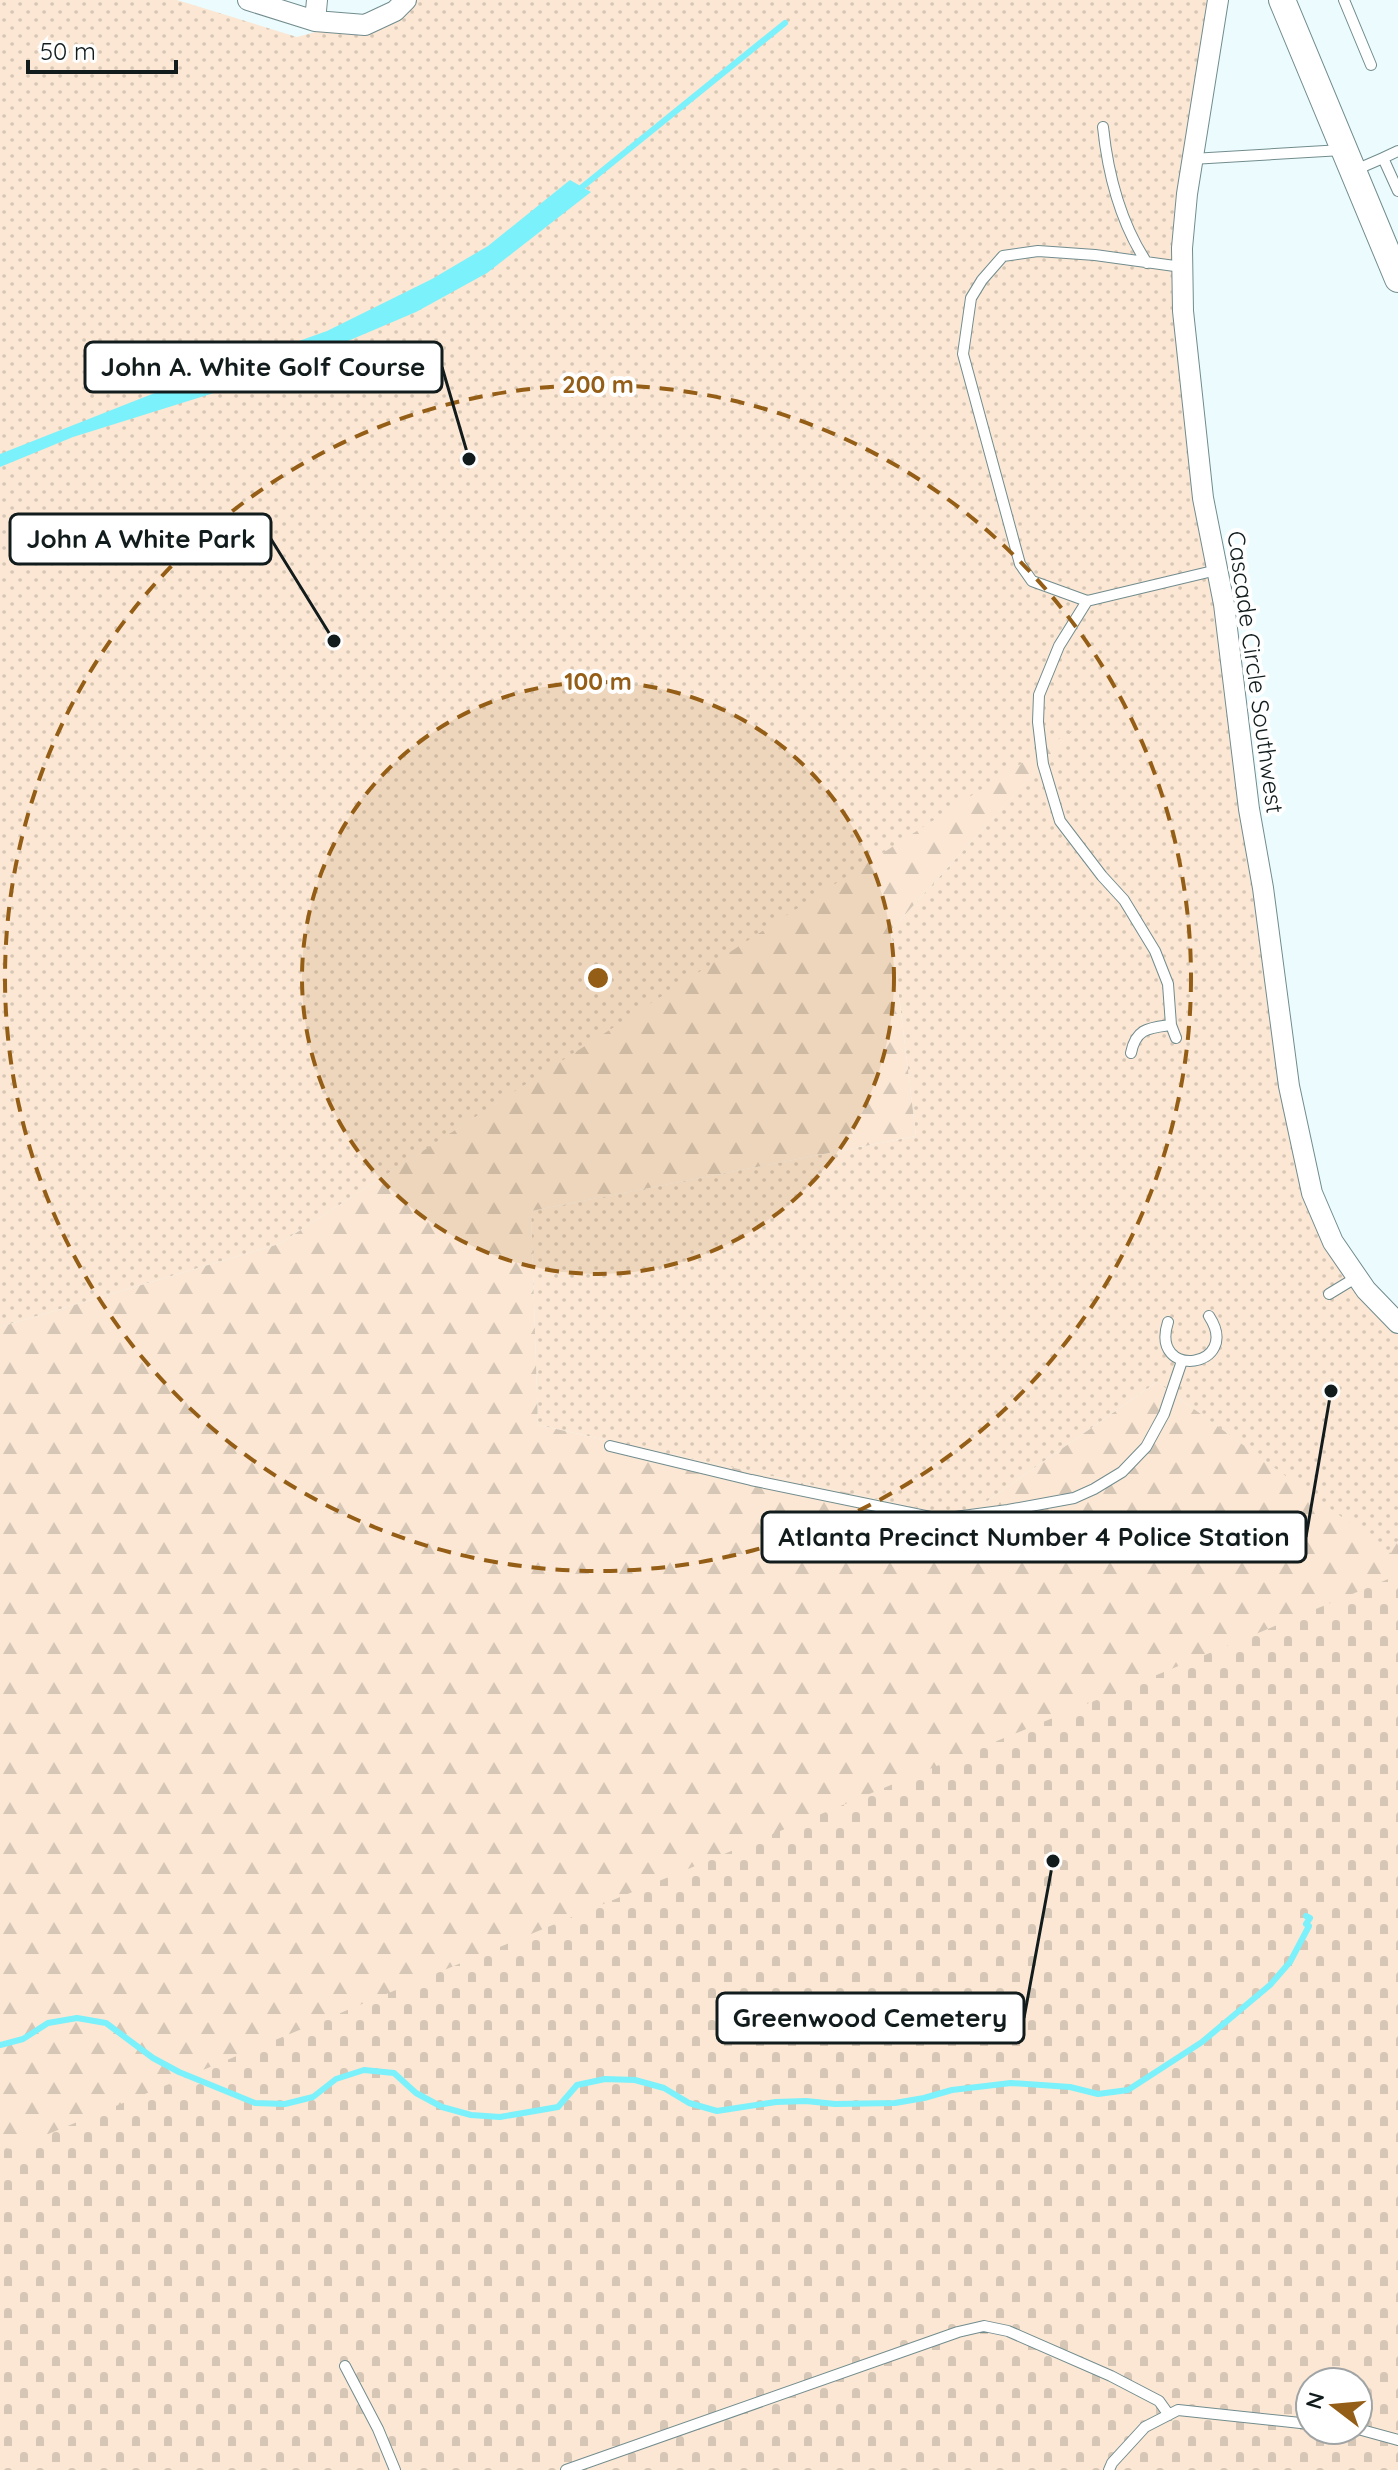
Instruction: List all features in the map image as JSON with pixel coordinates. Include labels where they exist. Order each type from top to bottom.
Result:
[{"type":"main road","points":[[1282,0],[1348,160],[1391,242],[1398,279]]},
{"type":"street","points":[[248,0],[316,10],[365,25],[395,11],[406,0]]},
{"type":"street","name":"Cascade Circle Southwest","points":[[1218,0],[1187,194],[1182,267],[1183,311],[1203,498],[1224,604],[1249,809],[1263,888],[1289,1086],[1312,1193],[1333,1242],[1366,1290],[1398,1323]]},
{"type":"lane","points":[[1344,0],[1371,65]]},
{"type":"lane","points":[[1103,127],[1112,186],[1134,244],[1147,263]]},
{"type":"lane","points":[[1192,159],[1348,160],[1383,158],[1398,151]]},
{"type":"lane","points":[[1383,158],[1398,191]]},
{"type":"lane","points":[[1182,267],[1038,251],[1003,256],[971,298],[963,354],[1020,564],[1032,581],[1087,601],[1217,570]]},
{"type":"lane","points":[[1087,601],[1059,646],[1039,695],[1038,722],[1043,764],[1060,821],[1124,900],[1155,951],[1168,984],[1171,1025],[1176,1038]]},
{"type":"lane","points":[[1131,1053],[1133,1040],[1147,1029],[1171,1025]]},
{"type":"lane","points":[[1329,1294],[1357,1277]]},
{"type":"lane","points":[[1168,1322],[1164,1333],[1165,1344],[1182,1361],[1194,1362],[1205,1358],[1213,1350],[1217,1338],[1216,1326],[1209,1316]]},
{"type":"lane","points":[[610,1446],[751,1480],[940,1519],[1008,1510],[1074,1498],[1122,1472],[1146,1447],[1164,1414],[1182,1361]]},
{"type":"lane","points":[[566,2470],[958,2332],[984,2326],[1008,2331],[1111,2376],[1159,2401],[1169,2415]]},
{"type":"lane","points":[[345,2366],[378,2429],[395,2470]]},
{"type":"lane","points":[[1109,2470],[1145,2427],[1178,2410],[1294,2422]]},
{"type":"lane","points":[[1374,2433],[1398,2440]]},
{"type":"green space","points":[[0,0],[177,0],[297,37],[403,8],[412,0],[1228,0],[1180,242],[1192,389],[1307,1161],[1368,1294],[1398,1327],[1398,1541],[1391,1554],[1157,1382],[963,1518],[538,1425],[531,1211],[916,1136],[891,930],[1070,733],[279,1244],[0,1327]]},
{"type":"green space","points":[[1073,730],[891,930],[916,1136],[531,1211],[538,1425],[963,1518],[1157,1382],[1391,1553],[1398,1541],[1398,2107],[217,2470],[0,2470],[0,1327],[279,1244]]},
{"type":"green space","points":[[1398,1575],[1398,2470],[0,2470],[0,2147],[12,2149]]},
{"type":"water","points":[[570,180],[591,192],[487,273],[416,312],[217,392],[73,437],[0,467],[0,454],[175,385],[327,331],[432,279],[488,246]]},
{"type":"waterway","points":[[576,192],[785,23]]},
{"type":"waterway","points":[[0,2045],[23,2039],[48,2023],[77,2018],[106,2023],[153,2058],[179,2072],[255,2103],[285,2104],[313,2097],[336,2079],[364,2070],[394,2073],[416,2093],[442,2107],[471,2115],[500,2117],[558,2107],[577,2085],[605,2079],[635,2080],[664,2088],[689,2103],[717,2111],[776,2102],[895,2103],[952,2090],[1011,2083],[1070,2087],[1098,2094],[1128,2090],[1202,2042],[1270,1985],[1290,1962],[1309,1926],[1306,1924],[1310,1918],[1306,1916]]},
{"type":"place","name":"John A. White Golf Course","points":[[469,459]]},
{"type":"place","name":"John A White Park","points":[[334,641]]},
{"type":"place","name":"Atlanta Precinct Number 4 Police Station","points":[[1331,1391]]},
{"type":"place","name":"Greenwood Cemetery","points":[[1053,1861]]}]
